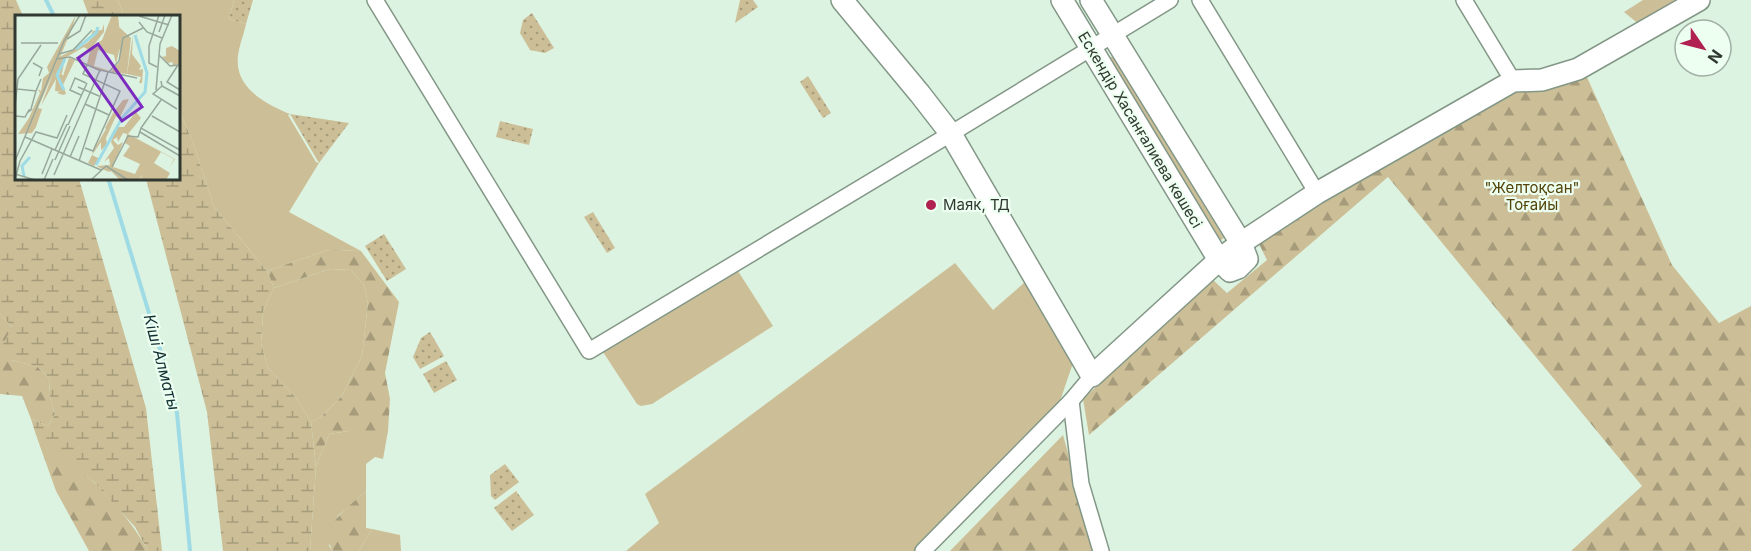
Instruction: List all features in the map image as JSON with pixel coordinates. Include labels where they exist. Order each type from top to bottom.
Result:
[{"type":"street","points":[[375,0],[589,351],[1170,0]]},
{"type":"street","points":[[842,0],[951,134],[1092,376]]},
{"type":"street","name":"Ескендір Хасанғалиева көшесі","points":[[1062,0],[1219,260]]},
{"type":"street","name":"Ескендір Хасанғалиева көшесі","points":[[1091,0],[1241,243]]},
{"type":"street","points":[[1200,0],[1317,193]]},
{"type":"street","points":[[1464,0],[1513,81]]},
{"type":"street","points":[[923,551],[1071,401],[1092,376],[1219,260],[1241,243],[1317,193],[1513,81],[1542,80],[1578,69],[1699,0]]},
{"type":"street","points":[[1071,401],[1081,484],[1101,551]]},
{"type":"green space","points":[[0,0],[16,0],[23,15],[15,15],[15,180],[79,180],[146,408],[162,551],[148,551],[135,527],[94,482],[36,435],[31,419],[48,426],[55,414],[49,394],[50,379],[38,367],[11,360],[2,346],[12,327],[0,314]]},
{"type":"green space","points":[[83,0],[118,0],[124,15],[89,15]]},
{"type":"green space","points":[[118,0],[234,0],[229,19],[246,24],[238,56],[241,77],[246,86],[262,100],[290,114],[288,115],[316,162],[319,163],[289,212],[361,251],[328,250],[267,271],[214,207],[193,142],[180,112],[180,15],[124,15]]},
{"type":"green space","points":[[234,0],[253,0],[246,24],[229,19]]},
{"type":"green space","points":[[740,0],[753,0],[758,7],[735,23]]},
{"type":"green space","points":[[1643,0],[1680,0],[1640,25],[1624,12]]},
{"type":"green space","points":[[532,13],[554,48],[545,53],[530,50],[520,33],[523,20]]},
{"type":"green space","points":[[1113,56],[1224,238],[1214,244],[1105,61]]},
{"type":"green space","name":"\"Желтоқсан\" Тоғайы","points":[[1586,75],[1672,265],[1719,323],[1751,306],[1751,551],[1571,551],[1642,486],[1388,177],[1089,435],[1083,399],[1212,279],[1227,293],[1267,260],[1257,240],[1514,89]]},
{"type":"green space","points":[[808,76],[831,113],[823,118],[800,82]]},
{"type":"green space","points":[[180,112],[193,142],[214,207],[267,271],[274,288],[263,312],[261,344],[268,368],[297,399],[311,422],[316,467],[310,551],[223,551],[207,412],[146,180],[180,180]]},
{"type":"green space","points":[[290,114],[349,123],[319,163]]},
{"type":"green space","points":[[500,121],[533,129],[529,145],[496,137]]},
{"type":"green space","points":[[593,212],[615,248],[607,253],[584,217]]},
{"type":"green space","points":[[384,234],[406,269],[387,281],[365,246]]},
{"type":"green space","points":[[328,250],[361,251],[399,302],[385,373],[390,399],[388,431],[349,431],[329,434],[316,467],[311,422],[321,417],[341,397],[362,356],[368,303],[364,285],[351,270],[330,269],[274,288],[267,271]]},
{"type":"green space","points":[[955,263],[993,310],[1025,282],[1073,363],[1060,401],[915,551],[626,551],[659,523],[645,494]]},
{"type":"green space","points":[[330,269],[351,270],[364,285],[368,303],[362,356],[341,397],[321,417],[311,422],[297,399],[268,368],[261,344],[263,312],[274,288]]},
{"type":"green space","points":[[738,271],[773,326],[652,404],[641,406],[637,404],[603,352]]},
{"type":"green space","points":[[0,314],[12,327],[11,360],[38,367],[50,379],[49,394],[55,414],[48,426],[31,419],[22,396],[0,394]]},
{"type":"green space","points":[[430,332],[444,356],[420,369],[413,357],[421,338]]},
{"type":"green space","points":[[446,361],[457,380],[434,393],[423,374]]},
{"type":"green space","points":[[349,431],[388,431],[383,459],[375,457],[366,464],[366,491],[338,516],[329,546],[333,551],[310,551],[316,467],[329,434]]},
{"type":"green space","points":[[36,435],[99,487],[126,517],[148,551],[89,551],[56,491]]},
{"type":"green space","points":[[1063,435],[1095,551],[950,551]]},
{"type":"green space","points":[[505,464],[519,482],[495,500],[491,496],[490,475]]},
{"type":"green space","points":[[366,491],[366,528],[372,529],[359,551],[333,551],[329,542],[332,525]]},
{"type":"green space","points":[[516,491],[534,515],[512,531],[494,508]]},
{"type":"green space","points":[[372,529],[400,535],[401,551],[359,551]]},
{"type":"waterway","name":"Кіші Алматы","points":[[46,0],[54,15]]},
{"type":"waterway","name":"Кіші Алматы","points":[[109,180],[169,379],[177,413],[190,551]]},
{"type":"place","name":"Маяк, ТД","points":[[931,205]]}]
